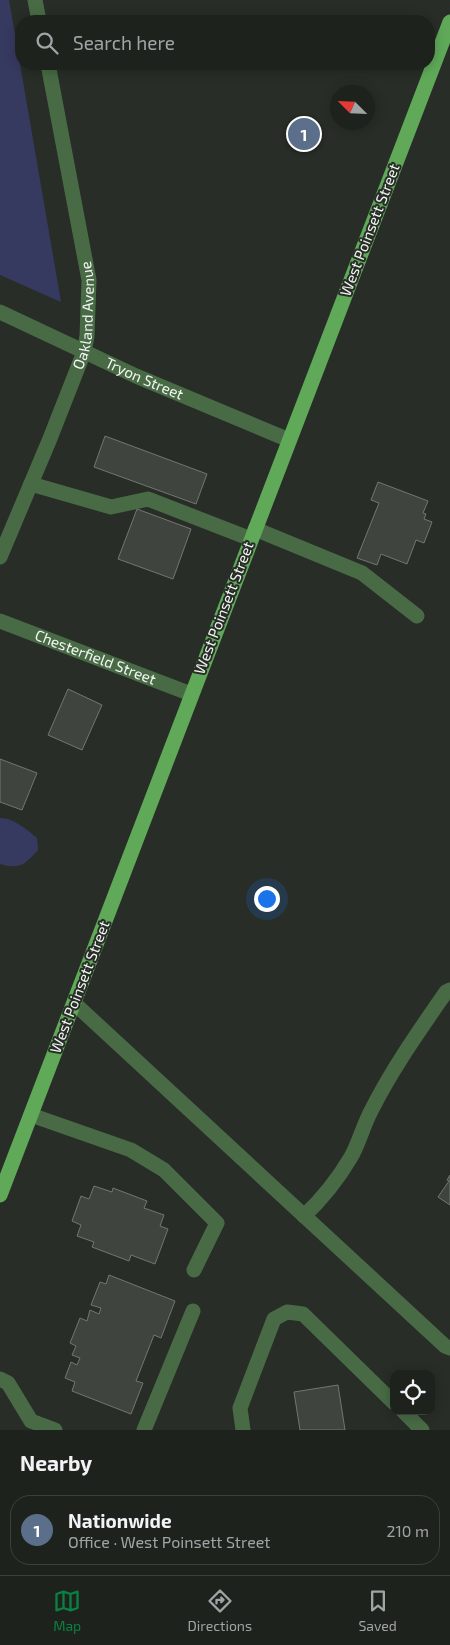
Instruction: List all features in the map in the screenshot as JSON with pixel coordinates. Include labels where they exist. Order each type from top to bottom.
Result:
[{"type":"main road","name":"West Poinsett Street","points":[[435,61],[450,22]]},
{"type":"main road","name":"West Poinsett Street","points":[[0,1195],[432,70]]},
{"type":"street","points":[[35,0],[38,15]]},
{"type":"street","name":"Oakland Avenue","points":[[0,557],[84,352],[87,336],[90,280],[49,70]]},
{"type":"street","name":"Tryon Street","points":[[0,312],[136,376],[289,440]]},
{"type":"street","points":[[31,484],[111,506],[148,499],[253,534],[362,573],[417,616]]},
{"type":"street","name":"Chesterfield Street","points":[[0,620],[191,694]]},
{"type":"street","points":[[304,1216],[324,1197],[352,1156],[370,1113],[391,1074],[446,992],[450,990]]},
{"type":"street","points":[[74,1003],[445,1346],[450,1348]]},
{"type":"street","points":[[31,1115],[131,1150],[164,1170],[217,1223],[194,1270]]},
{"type":"street","points":[[144,1430],[193,1311]]},
{"type":"street","points":[[243,1430],[240,1408],[274,1319],[287,1312],[303,1314],[390,1398]]},
{"type":"street","points":[[0,1379],[8,1383],[31,1420],[55,1430]]},
{"type":"street","points":[[407,1415],[422,1430]]},
{"type":"shaded area","points":[[0,0],[9,0],[15,35],[15,70],[21,70],[61,302],[0,275]]},
{"type":"shaded area","points":[[0,818],[15,822],[37,838],[38,850],[26,862],[17,866],[0,864]]},
{"type":"building","points":[[105,436],[207,474],[196,504],[94,467]]},
{"type":"building","points":[[378,482],[428,501],[423,513],[426,514],[424,519],[432,522],[424,543],[416,540],[407,564],[381,554],[377,565],[357,558],[379,503],[371,500]]},
{"type":"building","points":[[137,509],[191,529],[173,579],[118,559]]},
{"type":"building","points":[[68,689],[102,705],[82,750],[48,735]]},
{"type":"building","points":[[0,759],[37,773],[22,810],[0,802]]},
{"type":"building","points":[[450,1175],[450,1205],[438,1197],[449,1181],[447,1180]]},
{"type":"building","points":[[94,1186],[112,1192],[113,1188],[147,1201],[144,1208],[164,1215],[160,1226],[168,1229],[155,1264],[131,1255],[129,1261],[92,1247],[94,1242],[77,1236],[81,1225],[72,1221],[81,1196],[89,1199]]},
{"type":"building","points":[[109,1275],[175,1301],[161,1338],[154,1335],[136,1381],[143,1383],[131,1414],[72,1391],[75,1382],[65,1378],[71,1362],[77,1365],[80,1358],[72,1355],[76,1346],[70,1343],[80,1318],[87,1321],[90,1310],[99,1314],[101,1308],[91,1305],[100,1282],[106,1284]]},
{"type":"building","points":[[338,1385],[345,1430],[300,1430],[294,1392]]},
{"type":"place","name":"Nationwide","points":[[304,134]]}]
